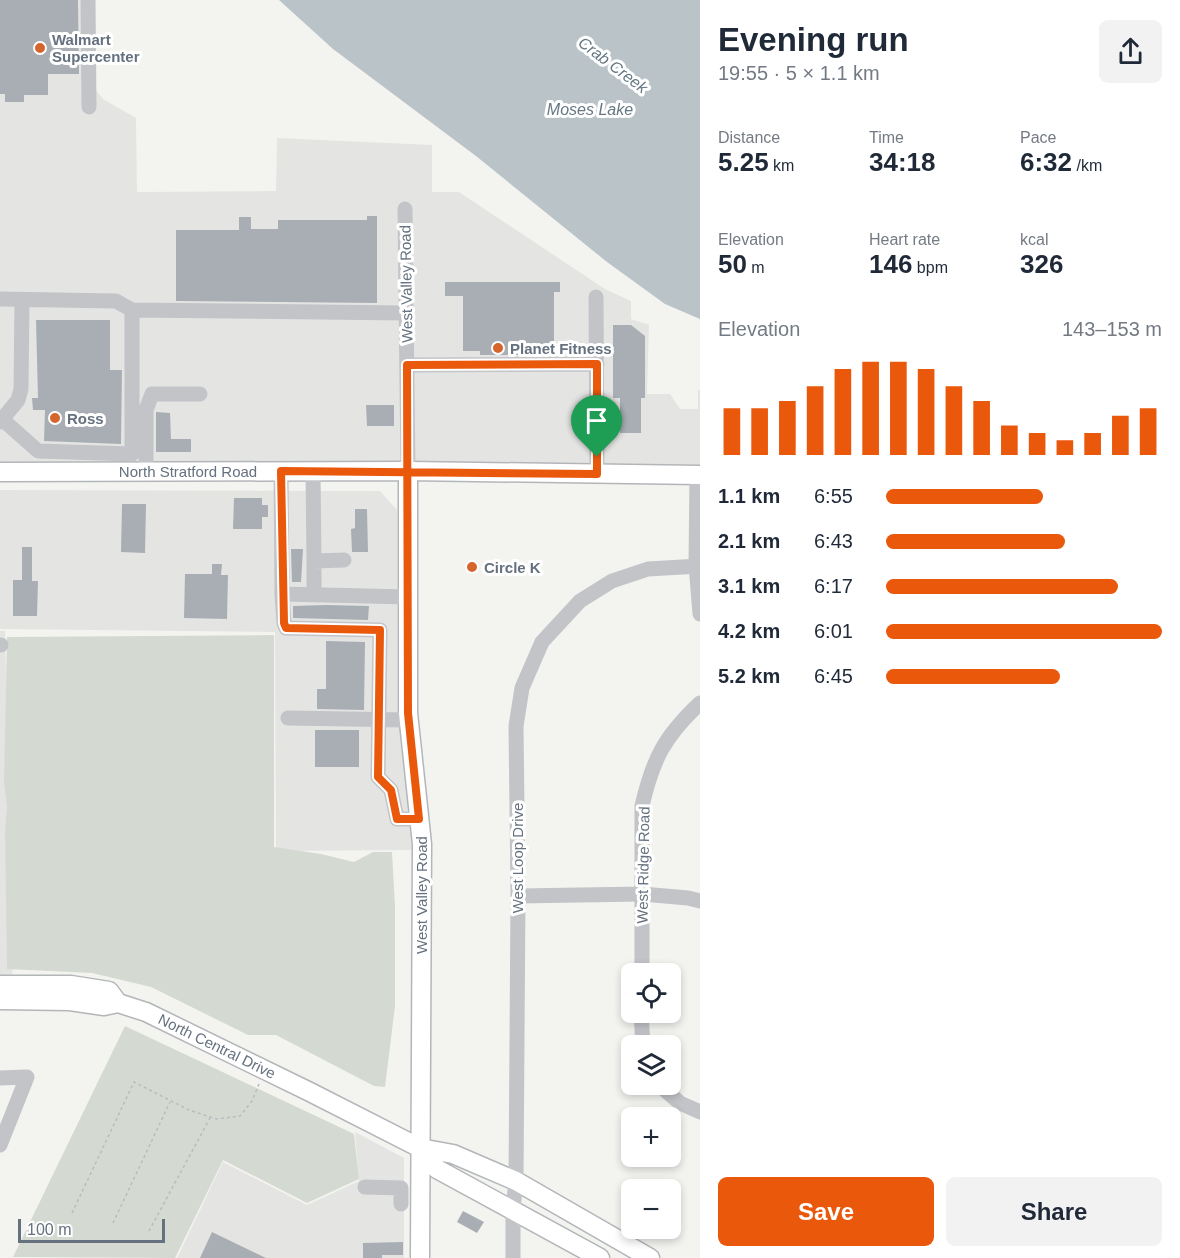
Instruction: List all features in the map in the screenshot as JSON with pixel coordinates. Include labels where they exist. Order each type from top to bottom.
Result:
[{"type":"main road","name":"North Stratford Road","points":[[0,472],[408,471],[698,475]]},
{"type":"main road","name":"West Valley Road","points":[[408,471],[409,720],[422,844],[420,1258]]},
{"type":"main road","points":[[0,985],[71,985],[109,991],[118,1003]]},
{"type":"main road","name":"North Central Drive","points":[[0,1000],[70,1001],[104,1006],[118,1003],[147,1012],[420,1148],[453,1154],[516,1181],[650,1258]]},
{"type":"main road","name":"North Central Drive","points":[[420,1148],[437,1169],[600,1258]]},
{"type":"street","points":[[88,0],[89,107]]},
{"type":"street","name":"West Valley Road","points":[[405,209],[408,471]]},
{"type":"street","points":[[596,297],[597,474]]},
{"type":"street","points":[[0,299],[116,301],[132,310],[406,313]]},
{"type":"street","points":[[22,300],[21,389],[18,400],[1,421],[38,451],[132,454],[132,310]]},
{"type":"street","points":[[407,365],[597,364]]},
{"type":"street","points":[[146,471],[146,410],[152,394],[200,394]]},
{"type":"street","points":[[281,471],[284,623],[286,628],[380,630],[378,777],[391,790],[397,819],[419,819]]},
{"type":"street","points":[[313,471],[314,594]]},
{"type":"street","points":[[698,475],[700,614]]},
{"type":"street","points":[[314,561],[344,560]]},
{"type":"street","name":"West Loop Drive","points":[[513,1258],[513,1209],[516,1181],[518,896],[516,726],[522,688],[542,642],[580,601],[612,581],[648,568],[698,565]]},
{"type":"street","points":[[282,594],[409,597]]},
{"type":"street","name":"West Ridge Road","points":[[642,963],[642,806],[658,755],[670,735],[700,703]]},
{"type":"street","points":[[288,718],[409,720]]},
{"type":"street","points":[[518,896],[642,894],[700,900]]},
{"type":"street","points":[[0,1078],[27,1077],[0,1145]]},
{"type":"street","points":[[671,1095],[680,1103],[700,1112]]},
{"type":"street","points":[[365,1187],[401,1188],[401,1204]]},
{"type":"path","points":[[72,1213],[134,1082],[189,1110],[217,1119],[240,1116],[252,1101],[266,1070]]},
{"type":"path","points":[[113,1223],[171,1101]]},
{"type":"path","points":[[149,1232],[210,1117]]},
{"type":"shaded area","points":[[0,0],[95,0],[95,89],[103,99],[136,118],[137,192],[276,191],[277,138],[432,145],[432,192],[459,192],[605,289],[631,301],[631,319],[649,325],[647,394],[670,394],[680,409],[698,409],[698,390],[700,390],[700,478],[0,472]]},
{"type":"shaded area","points":[[0,490],[380,491],[397,510],[397,708],[410,803],[412,850],[276,851],[275,632],[0,629]]},
{"type":"shaded area","points":[[0,631],[5,631],[13,1000],[0,1000]]},
{"type":"shaded area","points":[[274,635],[274,847],[354,862],[373,852],[392,852],[395,906],[395,1006],[385,1087],[374,1086],[276,1035],[248,1035],[151,987],[92,973],[7,969],[5,833],[7,806],[4,783],[7,637]]},
{"type":"shaded area","points":[[125,1026],[354,1134],[359,1179],[307,1203],[223,1160],[175,1258],[13,1257]]},
{"type":"shaded area","points":[[355,1132],[404,1158],[404,1258],[177,1258],[223,1162],[307,1205],[359,1181]]},
{"type":"water","name":"Moses Lake","points":[[279,0],[700,0],[700,319],[665,304],[607,262],[476,156],[333,49]]},
{"type":"building","name":"Walmart Supercenter","points":[[0,0],[78,0],[79,74],[48,74],[48,95],[24,95],[24,102],[5,102],[5,94],[0,94]]},
{"type":"building","points":[[367,216],[377,216],[377,303],[176,301],[176,230],[239,230],[239,217],[251,217],[251,229],[278,229],[278,220],[367,220]]},
{"type":"building","points":[[445,282],[560,282],[560,292],[554,292],[554,350],[523,350],[523,355],[480,355],[480,351],[463,351],[463,296],[445,296]]},
{"type":"building","points":[[36,320],[110,320],[110,370],[122,370],[121,444],[44,441],[45,410],[33,410],[32,398],[38,398]]},
{"type":"building","points":[[613,325],[631,325],[645,336],[645,398],[641,398],[641,433],[620,433],[620,398],[613,398]]},
{"type":"building","points":[[366,405],[394,405],[394,426],[367,426]]},
{"type":"building","points":[[156,412],[170,413],[171,439],[191,439],[191,452],[156,452]]},
{"type":"building","points":[[234,498],[262,498],[262,505],[268,505],[268,517],[262,517],[262,529],[233,529]]},
{"type":"building","points":[[122,504],[146,504],[145,553],[121,552]]},
{"type":"building","points":[[355,509],[367,509],[368,552],[352,552],[351,529],[355,528]]},
{"type":"building","points":[[22,547],[32,547],[32,581],[38,581],[37,616],[13,616],[13,580],[22,580]]},
{"type":"building","points":[[291,549],[303,549],[301,582],[292,582]]},
{"type":"building","points":[[212,564],[222,564],[221,575],[228,575],[227,619],[184,618],[185,574],[212,574]]},
{"type":"building","points":[[293,606],[369,606],[368,620],[293,618]]},
{"type":"building","points":[[326,641],[365,642],[364,710],[317,709],[317,689],[326,689]]},
{"type":"building","points":[[315,730],[359,730],[359,767],[315,767]]},
{"type":"building","points":[[463,1211],[484,1222],[477,1233],[457,1222]]},
{"type":"building","points":[[212,1232],[266,1258],[200,1258]]},
{"type":"building","points":[[403,1242],[403,1255],[363,1258],[363,1243]]},
{"type":"place","name":"Walmart Supercenter","points":[[40,48]]},
{"type":"place","name":"Planet Fitness","points":[[498,348]]},
{"type":"place","name":"Ross","points":[[55,418]]},
{"type":"place","name":"Circle K","points":[[472,567]]},
{"type":"route","points":[[597,457],[597,364],[407,365],[408,471],[409,597],[408,713],[419,819],[397,819],[391,790],[378,777],[380,630],[286,628],[284,623],[281,471],[408,471],[597,474],[597,457]]},
{"type":"water label","name":"Crab Creek","points":[[613,65]]}]
